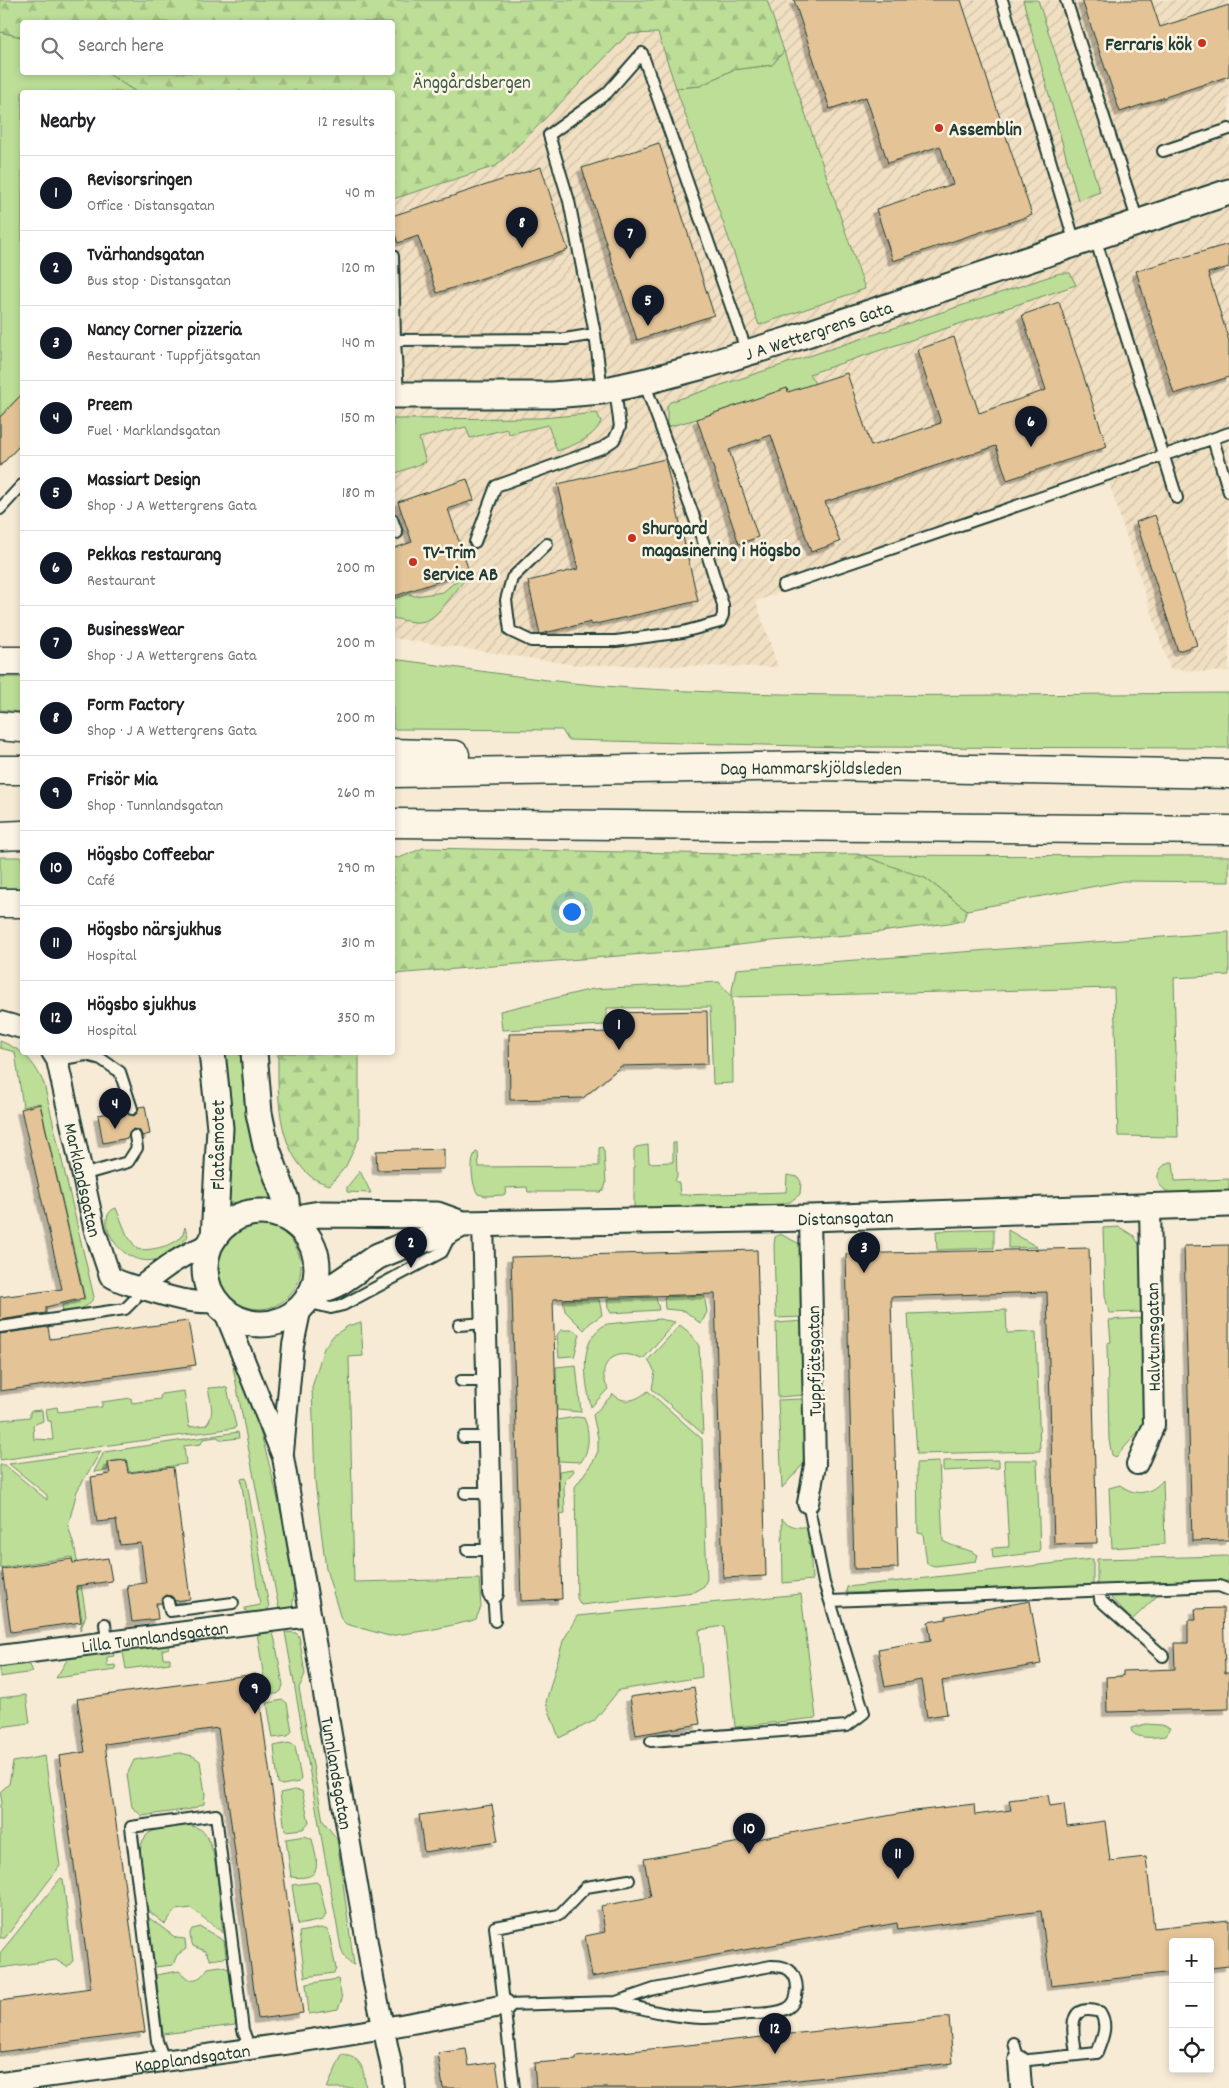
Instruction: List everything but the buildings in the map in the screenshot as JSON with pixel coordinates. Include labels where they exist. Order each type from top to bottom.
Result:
[{"type":"main road","points":[[0,661],[20,660]]},
{"type":"main road","points":[[0,726],[20,728]]},
{"type":"main road","points":[[395,753],[819,766]]},
{"type":"main road","name":"Dag Hammarskjöldsleden","points":[[395,773],[819,766],[1229,774]]},
{"type":"main road","points":[[0,770],[20,770]]},
{"type":"main road","points":[[0,819],[20,819]]},
{"type":"main road","points":[[395,823],[1229,830]]},
{"type":"main road","points":[[0,836],[20,835]]},
{"type":"main road","points":[[0,903],[20,903]]},
{"type":"street","name":"J A Wettergrens Gata","points":[[395,395],[552,395],[608,389],[643,382],[747,353],[1229,192]]},
{"type":"street","points":[[0,1022],[20,1027]]},
{"type":"street","name":"Flatåsmotet","points":[[212,1055],[220,1128],[212,1241],[206,1258],[206,1274],[210,1289],[221,1306]]},
{"type":"street","points":[[254,1055],[259,1113],[266,1146],[286,1200],[290,1220]]},
{"type":"street","name":"Marklandsgatan","points":[[54,1056],[95,1231],[110,1276],[123,1284],[160,1296],[199,1304],[221,1306]]},
{"type":"street","name":"Distansgatan","points":[[290,1220],[320,1214],[437,1215],[466,1225],[810,1218],[1229,1204]]},
{"type":"street","name":"Halvtumsgatan","points":[[1137,1464],[1154,1425],[1150,1206]]},
{"type":"street","points":[[139,1288],[175,1260],[212,1241],[225,1225],[247,1214],[264,1212],[290,1220],[302,1230],[314,1250],[317,1274],[305,1302],[288,1317],[263,1324],[246,1322],[221,1306]]},
{"type":"street","name":"Tuppfjätsgatan","points":[[808,1503],[815,1466],[810,1218]]},
{"type":"street","points":[[466,1225],[486,1323],[493,1593]]},
{"type":"street","name":"Distansgatan","points":[[305,1302],[337,1284],[378,1256],[466,1225]]},
{"type":"street","name":"Tunnlandsgatan","points":[[283,1456],[293,1344],[305,1302]]},
{"type":"street","name":"Tunnlandsgatan","points":[[221,1306],[283,1456],[374,1983],[392,2069],[394,2088]]},
{"type":"street","name":"Lilla Tunnlandsgatan","points":[[0,1656],[106,1633],[310,1616]]},
{"type":"street","name":"Kapplandsgatan","points":[[0,2083],[384,2029],[505,2005]]},
{"type":"street","points":[[1017,2052],[1021,2088]]},
{"type":"lane","points":[[1002,0],[1177,498]]},
{"type":"lane","points":[[1066,0],[1138,222]]},
{"type":"lane","points":[[475,542],[496,486],[602,448],[614,440],[620,427],[608,389],[595,334],[569,201],[549,136],[607,93],[642,53],[747,353]]},
{"type":"lane","points":[[1163,150],[1229,129]]},
{"type":"lane","points":[[395,395],[395,340],[566,339],[595,334]]},
{"type":"lane","points":[[547,544],[512,578],[506,600],[510,631],[531,641],[616,641],[683,632],[720,622],[724,615],[723,605],[703,541],[643,382]]},
{"type":"lane","points":[[783,586],[1229,433]]},
{"type":"lane","points":[[1213,439],[1229,492]]},
{"type":"lane","points":[[0,509],[20,487]]},
{"type":"lane","points":[[395,526],[398,533]]},
{"type":"lane","points":[[54,1056],[70,1055]]},
{"type":"lane","points":[[89,1055],[102,1059],[120,1072],[132,1109]]},
{"type":"lane","points":[[82,1175],[128,1162],[138,1148],[135,1136]]},
{"type":"lane","points":[[0,1327],[125,1309],[135,1298],[139,1288]]},
{"type":"lane","points":[[459,1325],[486,1323]]},
{"type":"lane","points":[[461,1381],[487,1381]]},
{"type":"lane","points":[[463,1437],[489,1437]]},
{"type":"lane","points":[[465,1493],[490,1493]]},
{"type":"lane","points":[[651,1740],[847,1726],[864,1713],[824,1583],[808,1503]]},
{"type":"lane","points":[[468,1550],[492,1550]]},
{"type":"lane","points":[[830,1601],[1219,1586],[1229,1590]]},
{"type":"lane","points":[[1100,1592],[1100,1600],[1163,1656]]},
{"type":"lane","points":[[493,1593],[495,1621]]},
{"type":"lane","points":[[168,1602],[170,1611],[233,1603]]},
{"type":"lane","points":[[164,2060],[156,2041],[131,1827],[206,1816],[216,1815],[243,2030],[250,2049]]},
{"type":"lane","points":[[514,2088],[495,1926],[559,1915],[586,1888],[629,1880]]},
{"type":"lane","points":[[505,2005],[616,2002],[653,2011],[703,2018],[766,2013],[786,2009],[792,2004],[797,1989],[796,1980],[787,1968],[771,1966],[654,1989],[616,2002]]},
{"type":"lane","points":[[1017,2052],[1076,2055],[1097,2053],[1105,2028],[1104,2018],[1100,2012],[1085,2011],[1076,2014],[1072,2021],[1076,2055]]},
{"type":"shaded area","points":[[767,0],[1229,0],[1229,671],[1209,672],[1170,669],[1109,483],[756,601],[778,667],[577,665],[395,638],[395,198],[496,166],[628,34],[658,33],[759,324],[865,289]]},
{"type":"green space","name":"Änggårdsbergen","points":[[0,0],[767,0],[784,51],[772,65],[732,70],[700,86],[676,88],[658,33],[628,34],[496,166],[395,198],[395,90],[133,90],[110,75],[395,75],[395,20],[20,20],[20,37],[0,32]]},
{"type":"green space","points":[[1023,0],[1038,0],[1100,192],[1078,200]]},
{"type":"green space","points":[[0,32],[20,37],[20,75],[110,75],[133,90],[20,90],[20,445],[0,466]]},
{"type":"green space","points":[[784,51],[865,289],[759,325],[676,88],[700,86],[732,70],[772,65]]},
{"type":"green space","points":[[1060,273],[1070,273],[1076,285],[809,374],[815,383],[816,473],[787,389],[667,427],[667,406],[670,402]]},
{"type":"green space","points":[[597,413],[601,421],[594,432],[588,437],[557,451],[548,425],[509,434],[507,429],[470,438],[466,427],[419,438],[426,462],[395,474],[395,419],[541,418]]},
{"type":"green space","points":[[460,578],[464,579],[440,610],[430,619],[417,622],[395,618],[395,598],[408,594],[415,596],[443,592]]},
{"type":"green space","points":[[395,659],[571,683],[706,692],[855,695],[1229,693],[1229,748],[842,747],[568,740],[562,730],[395,729]]},
{"type":"green space","points":[[0,677],[20,677],[20,712],[0,710]]},
{"type":"green space","points":[[423,848],[779,855],[858,854],[925,878],[967,910],[963,921],[873,933],[772,941],[706,949],[395,974],[395,857],[399,858]]},
{"type":"green space","points":[[779,855],[1229,856],[1229,882],[1123,881],[967,910],[925,878]]},
{"type":"green space","points":[[0,857],[20,857],[20,888],[0,888]]},
{"type":"green space","points":[[1229,932],[1229,975],[1174,978],[1178,1137],[1118,1136],[1114,988],[732,997],[733,1083],[713,1084],[710,1007],[607,1008],[607,1025],[502,1030],[500,1011],[593,989],[719,982],[731,996],[736,969]]},
{"type":"green space","points":[[0,1041],[20,1051],[20,1055],[25,1055],[32,1063],[44,1084],[94,1297],[85,1307],[76,1310],[63,1312],[62,1305],[85,1299],[40,1103],[23,1107],[15,1052],[0,1048]]},
{"type":"green space","points":[[220,1055],[240,1055],[248,1115],[273,1197],[270,1200],[228,1203]]},
{"type":"green space","points":[[278,1055],[359,1055],[359,1138],[346,1166],[330,1185],[316,1180],[309,1175],[298,1163],[290,1149],[281,1118]]},
{"type":"green space","points":[[673,1143],[676,1143],[677,1176],[675,1181],[679,1183],[680,1195],[786,1192],[787,1175],[798,1177],[801,1182],[800,1194],[790,1202],[779,1204],[700,1209],[634,1208],[634,1150],[636,1147],[648,1145],[649,1163],[673,1162]]},
{"type":"green space","points":[[602,1147],[604,1151],[606,1184],[603,1191],[600,1192],[528,1192],[527,1187],[506,1188],[503,1195],[486,1196],[478,1194],[474,1185],[472,1167],[476,1152],[478,1152],[479,1167],[599,1166],[599,1148]]},
{"type":"green space","points":[[1169,1162],[1173,1162],[1175,1181],[1229,1179],[1229,1192],[1174,1194],[1168,1192],[1160,1184],[1158,1175],[1160,1170]]},
{"type":"green space","points":[[360,1171],[371,1193],[347,1192],[347,1187]]},
{"type":"green space","points":[[116,1208],[127,1235],[137,1249],[153,1249],[172,1244],[181,1237],[185,1227],[188,1236],[169,1254],[151,1260],[135,1258],[122,1250],[112,1238],[107,1226],[108,1215]]},
{"type":"green space","points":[[259,1225],[275,1228],[294,1244],[298,1251],[301,1267],[298,1283],[282,1302],[275,1306],[259,1309],[243,1306],[224,1290],[220,1283],[217,1267],[220,1251],[236,1232],[243,1228]]},
{"type":"green space","points":[[1119,1227],[1134,1236],[1140,1246],[1142,1312],[1109,1313],[1105,1295],[1103,1228]]},
{"type":"green space","points":[[994,1229],[994,1248],[937,1250],[936,1231]]},
{"type":"green space","points":[[1008,1230],[1037,1247],[1008,1248]]},
{"type":"green space","points":[[780,1234],[802,1245],[803,1317],[776,1318],[774,1245],[775,1237]]},
{"type":"green space","points":[[704,1295],[707,1312],[701,1324],[685,1311],[665,1309],[664,1297]]},
{"type":"green space","points":[[656,1297],[659,1310],[611,1313],[608,1308],[607,1299]]},
{"type":"green space","points":[[599,1299],[602,1315],[590,1323],[584,1330],[565,1311],[563,1300]]},
{"type":"green space","points":[[1006,1310],[1007,1333],[1036,1332],[1040,1451],[917,1454],[908,1314]]},
{"type":"green space","points":[[1142,1318],[1145,1415],[1139,1431],[1116,1457],[1112,1455],[1109,1440],[1107,1343],[1111,1342],[1109,1320]]},
{"type":"green space","points":[[659,1319],[675,1322],[645,1357],[641,1359],[632,1355],[624,1355],[610,1359],[604,1372],[604,1380],[608,1389],[591,1407],[587,1385],[586,1361],[587,1349],[597,1330],[607,1324]]},
{"type":"green space","points":[[804,1321],[805,1395],[778,1397],[776,1323]]},
{"type":"green space","points":[[361,1322],[363,1356],[349,1357],[354,1582],[479,1579],[481,1607],[476,1619],[471,1621],[389,1636],[346,1624],[341,1619],[326,1569],[315,1482],[312,1387],[324,1348],[333,1336],[348,1326]]},
{"type":"green space","points":[[680,1325],[691,1334],[699,1346],[703,1434],[652,1389],[655,1372],[648,1360]]},
{"type":"green space","points":[[561,1330],[573,1330],[580,1334],[574,1357],[559,1357],[557,1335]]},
{"type":"green space","points":[[576,1365],[581,1412],[557,1410],[556,1367]]},
{"type":"green space","points":[[233,1367],[241,1379],[250,1400],[268,1460],[292,1566],[294,1598],[292,1608],[279,1609]]},
{"type":"green space","points":[[208,1388],[227,1388],[235,1428],[0,1460],[0,1420],[30,1417],[30,1411],[42,1410],[43,1421],[33,1425],[34,1439],[53,1440],[51,1421],[48,1421],[46,1409],[57,1407],[58,1412],[102,1407],[102,1402],[131,1398],[132,1403],[160,1399],[161,1394],[184,1391],[189,1427],[206,1425],[212,1412]]},
{"type":"green space","points":[[648,1391],[702,1439],[707,1579],[704,1586],[694,1592],[581,1605],[577,1598],[575,1487],[598,1451],[598,1438],[593,1415],[613,1394],[622,1399],[631,1400],[640,1397]]},
{"type":"green space","points":[[801,1399],[806,1403],[806,1461],[782,1488],[778,1400]]},
{"type":"green space","points":[[576,1417],[584,1418],[587,1429],[588,1440],[584,1457],[581,1462],[558,1461],[557,1420]]},
{"type":"green space","points":[[238,1432],[239,1438],[222,1440],[217,1437],[203,1439],[201,1444],[184,1446],[186,1464],[129,1472],[126,1459],[107,1462],[108,1470],[94,1472],[104,1452]]},
{"type":"green space","points":[[101,1451],[77,1491],[68,1526],[75,1549],[86,1615],[80,1631],[82,1621],[72,1557],[0,1568],[0,1465],[5,1465],[47,1500],[47,1495],[9,1464]]},
{"type":"green space","points":[[999,1460],[999,1468],[943,1471],[943,1461]]},
{"type":"green space","points":[[1004,1460],[1037,1460],[1040,1552],[993,1558],[992,1548],[1009,1547]]},
{"type":"green space","points":[[939,1462],[943,1541],[978,1555],[976,1561],[935,1566],[927,1564],[923,1534],[918,1533],[917,1463]]},
{"type":"green space","points":[[573,1469],[574,1471],[565,1481],[565,1513],[560,1514],[559,1471]]},
{"type":"green space","points":[[246,1478],[269,1607],[266,1613],[251,1615],[245,1608],[260,1605],[241,1479]]},
{"type":"green space","points":[[1163,1480],[1165,1544],[1112,1548],[1109,1488],[1120,1485],[1132,1491],[1143,1492],[1158,1485]]},
{"type":"green space","points":[[782,1519],[788,1524],[795,1526],[809,1525],[812,1580],[783,1583]]},
{"type":"green space","points":[[1229,1556],[1229,1581],[1098,1586],[1097,1583],[1097,1559]]},
{"type":"green space","points":[[1093,1559],[1093,1585],[846,1593],[847,1587]]},
{"type":"green space","points":[[801,1594],[816,1718],[735,1727],[724,1626],[699,1630],[702,1677],[619,1690],[594,1721],[559,1738],[546,1702],[563,1641],[577,1616]]},
{"type":"green space","points":[[1157,1596],[1132,1620],[1111,1598],[1111,1597]]},
{"type":"green space","points":[[272,1630],[283,1685],[281,1691],[277,1694],[266,1693],[257,1632]]},
{"type":"green space","points":[[285,1632],[296,1633],[299,1636],[305,1674],[299,1688],[323,1821],[337,1839],[354,1965],[347,1961],[341,1948]]},
{"type":"green space","points":[[166,1644],[169,1648],[162,1650],[163,1658],[170,1658],[170,1663],[126,1669],[123,1652],[126,1649]]},
{"type":"green space","points":[[113,1653],[114,1656],[107,1657],[107,1666],[115,1665],[116,1670],[56,1678],[69,1657]]},
{"type":"green space","points":[[22,1663],[30,1665],[33,1672],[0,1677],[0,1666]]},
{"type":"green space","points":[[26,1695],[30,1723],[0,1727],[0,1698]]},
{"type":"green space","points":[[283,1700],[287,1703],[292,1731],[288,1736],[273,1738],[267,1703]]},
{"type":"green space","points":[[1146,1724],[1170,1728],[1166,1736],[1143,1737],[1132,1732],[1131,1728]]},
{"type":"green space","points":[[289,1743],[295,1746],[301,1779],[299,1782],[282,1785],[278,1783],[274,1746]]},
{"type":"green space","points":[[180,1753],[193,1756],[200,1761],[205,1793],[204,1804],[191,1809],[142,1816],[132,1807],[127,1775],[134,1760]]},
{"type":"green space","points":[[45,1756],[60,1866],[5,1938],[0,1938],[0,1805],[2,1802],[0,1792],[9,1784],[13,1762]]},
{"type":"green space","points":[[294,1790],[302,1791],[309,1822],[303,1829],[285,1831],[280,1793]]},
{"type":"green space","points":[[188,1825],[202,1830],[213,1852],[223,1933],[191,1908],[175,1910],[165,1924],[146,1909],[141,1878],[140,1855],[146,1836],[153,1831]]},
{"type":"green space","points":[[305,1836],[312,1839],[317,1862],[316,1868],[314,1873],[309,1876],[291,1877],[286,1839]]},
{"type":"green space","points":[[61,1878],[63,1879],[73,1961],[67,1967],[56,1960],[0,1968],[0,1953]]},
{"type":"green space","points":[[316,1882],[319,1884],[326,1914],[323,1920],[298,1925],[292,1885]]},
{"type":"green space","points":[[148,1917],[176,1938],[185,1939],[186,1949],[177,1955],[173,1965],[155,1967]]},
{"type":"green space","points":[[201,1927],[224,1941],[226,1956],[224,1958],[210,1960],[205,1951],[193,1946],[190,1933],[192,1929]]},
{"type":"green space","points":[[321,1928],[328,1930],[336,1969],[334,1973],[305,1977],[299,1932]]},
{"type":"green space","points":[[220,1966],[229,1969],[236,2019],[235,2025],[163,2034],[156,1975],[179,1971],[188,1979],[197,1979],[208,1968]]},
{"type":"green space","points":[[338,1979],[342,1999],[338,2009],[309,2014],[306,1984]]},
{"type":"green space","points":[[342,2055],[354,2058],[361,2065],[366,2088],[327,2088]]},
{"type":"place","name":"Ferraris kök","points":[[1202,43]]},
{"type":"place","name":"Assemblin","points":[[939,128]]},
{"type":"place","name":"Form Factory","points":[[522,248]]},
{"type":"place","name":"BusinessWear","points":[[630,259]]},
{"type":"place","name":"Massiart Design","points":[[648,326]]},
{"type":"place","name":"Pekkas restaurang","points":[[1031,447]]},
{"type":"place","name":"Shurgard magasinering i Högsbo","points":[[632,538]]},
{"type":"place","name":"TV-Trim Service AB","points":[[413,562]]},
{"type":"place","name":"Revisorsringen","points":[[619,1050]]},
{"type":"place","name":"Preem","points":[[115,1129]]},
{"type":"place","name":"Tvärhandsgatan","points":[[411,1268]]},
{"type":"place","name":"Nancy Corner pizzeria","points":[[864,1273]]},
{"type":"place","name":"Frisör Mia","points":[[255,1714]]},
{"type":"place","name":"Högsbo Coffeebar","points":[[749,1854]]},
{"type":"place","name":"Högsbo närsjukhus","points":[[898,1879]]},
{"type":"place","name":"Högsbo sjukhus","points":[[775,2054]]}]
